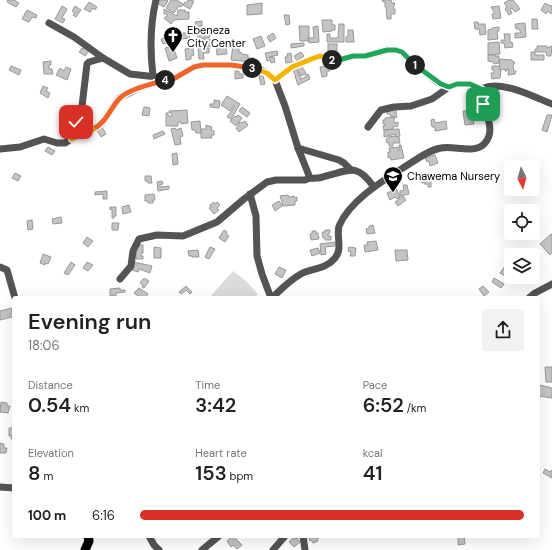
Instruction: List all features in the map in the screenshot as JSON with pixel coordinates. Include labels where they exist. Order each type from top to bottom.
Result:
[{"type":"main road","points":[[85,550],[90,538]]},
{"type":"street","points":[[153,76],[151,39],[156,0]]},
{"type":"street","points":[[49,23],[74,37],[103,58],[130,74],[168,79]]},
{"type":"street","points":[[275,80],[292,67],[320,56],[339,60],[353,56],[365,56],[392,50],[402,52],[415,65],[437,82],[449,87]]},
{"type":"street","points":[[72,139],[82,106],[87,64],[103,58]]},
{"type":"street","points":[[0,149],[20,148],[44,139],[57,143],[65,143],[96,128],[102,123],[120,98],[139,88],[180,75],[194,67],[208,64],[248,67],[267,73],[275,80],[298,148],[310,178]]},
{"type":"street","points":[[368,126],[381,110],[394,107],[411,106],[432,99],[449,87],[457,84],[470,84],[483,90]]},
{"type":"street","points":[[483,90],[486,87],[501,86],[552,104]]},
{"type":"street","points":[[274,296],[299,275],[324,267],[335,259],[338,254],[340,224],[358,200],[373,186],[433,150],[448,147],[476,149],[482,147],[486,142],[490,130],[490,122],[483,104],[483,90]]},
{"type":"street","points":[[298,148],[339,160],[350,169]]},
{"type":"street","points":[[120,279],[131,266],[132,251],[139,238],[157,235],[183,236],[207,227],[217,222],[250,194],[272,180],[304,180],[310,178],[320,178],[350,169],[359,171],[366,176],[373,186]]},
{"type":"street","points":[[250,194],[256,216],[257,256],[262,274],[271,296]]},
{"type":"street","points":[[0,267],[7,270],[14,296]]},
{"type":"street","points":[[531,296],[552,284]]},
{"type":"street","points":[[0,487],[12,488]]},
{"type":"street","points":[[150,538],[159,550]]},
{"type":"street","points":[[202,550],[217,538]]},
{"type":"street","points":[[273,550],[283,538]]},
{"type":"street","points":[[303,538],[305,550]]},
{"type":"shaded area","points":[[233,271],[246,281],[258,294],[256,296],[211,296]]},
{"type":"building","points":[[8,0],[14,0],[19,3],[16,7],[7,2]]},
{"type":"building","points":[[159,0],[168,1],[164,7],[157,3]]},
{"type":"building","points":[[171,0],[177,0],[183,4],[181,7],[179,6],[174,13],[166,8]]},
{"type":"building","points":[[188,0],[194,1],[190,9],[183,5],[185,2],[187,3]]},
{"type":"building","points":[[382,0],[391,0],[392,3],[395,3],[393,9],[395,9],[395,14],[391,14],[391,19],[387,19],[385,2]]},
{"type":"building","points":[[509,0],[513,0],[520,9],[515,12],[512,8],[510,9],[512,13],[509,15],[505,9],[507,7],[504,3]]},
{"type":"building","points":[[89,2],[97,7],[95,10],[93,8],[90,12],[84,9]]},
{"type":"building","points":[[262,3],[262,14],[247,15],[247,5]]},
{"type":"building","points":[[545,3],[551,6],[552,5],[552,14],[547,11],[546,14],[541,10]]},
{"type":"building","points":[[62,6],[67,9],[62,18],[65,19],[63,23],[55,19]]},
{"type":"building","points":[[75,6],[81,10],[76,17],[73,15],[75,13],[72,11]]},
{"type":"building","points":[[499,6],[501,18],[493,19],[492,14],[494,14],[494,12],[491,7]]},
{"type":"building","points":[[164,9],[177,16],[178,10],[185,10],[185,12],[189,12],[189,19],[174,20],[171,24],[164,18],[167,14],[164,14]]},
{"type":"building","points":[[27,10],[37,15],[36,18],[32,17],[29,22],[22,19]]},
{"type":"building","points":[[284,15],[289,15],[290,24],[286,25]]},
{"type":"building","points":[[532,19],[537,19],[538,29],[532,29]]},
{"type":"building","points":[[322,20],[332,20],[332,25],[335,25],[335,30],[323,32]]},
{"type":"building","points":[[202,21],[202,26],[198,27],[199,30],[196,31],[195,22]]},
{"type":"building","points":[[474,22],[478,22],[478,24],[485,24],[486,34],[480,35],[479,29],[475,29]]},
{"type":"building","points":[[525,23],[526,37],[515,38],[515,33],[521,33],[519,29],[516,29],[515,24]]},
{"type":"building","points":[[339,24],[344,24],[344,42],[327,42],[327,34],[330,34],[330,38],[338,38]]},
{"type":"building","points":[[299,26],[309,26],[308,41],[300,41]]},
{"type":"building","points":[[318,26],[319,42],[309,43],[308,38],[314,38],[313,27]]},
{"type":"building","points":[[499,27],[499,31],[497,31],[498,39],[488,40],[488,30]]},
{"type":"building","points":[[348,30],[353,30],[354,42],[346,42]]},
{"type":"building","points":[[208,32],[210,37],[198,40],[198,35]]},
{"type":"building","points":[[182,33],[189,33],[190,38],[182,39]]},
{"type":"building","points":[[273,33],[276,38],[270,42],[267,37]]},
{"type":"building","points":[[504,34],[510,34],[510,43],[512,42],[513,47],[505,48],[504,43],[501,43],[501,40],[505,40]]},
{"type":"building","points":[[261,36],[265,46],[257,49],[253,39]]},
{"type":"building","points":[[170,37],[172,41],[163,44],[161,39]]},
{"type":"building","points":[[210,39],[211,46],[203,47],[202,40]]},
{"type":"building","points":[[499,42],[500,54],[488,55],[488,43]]},
{"type":"building","points":[[304,43],[304,46],[291,48],[291,44]]},
{"type":"building","points":[[328,44],[337,44],[337,53],[328,53]]},
{"type":"building","points":[[233,45],[239,45],[239,52],[248,55],[248,58],[254,58],[254,62],[231,60]]},
{"type":"building","points":[[173,46],[177,58],[169,61],[165,48]]},
{"type":"building","points":[[226,46],[227,54],[217,55],[216,47]]},
{"type":"building","points":[[537,46],[547,46],[547,48],[552,46],[551,56],[547,56],[546,52],[535,52]]},
{"type":"building","points":[[82,48],[89,51],[85,56],[79,52]]},
{"type":"building","points":[[193,48],[194,55],[191,56],[191,59],[186,60],[185,49]]},
{"type":"building","points":[[198,48],[209,48],[209,53],[203,53],[204,59],[199,59]]},
{"type":"building","points":[[277,51],[278,55],[269,57],[274,57],[275,62],[271,63],[270,60],[267,61],[265,53]]},
{"type":"building","points":[[301,52],[304,56],[297,61],[294,56]]},
{"type":"building","points":[[531,52],[535,52],[535,55],[544,55],[544,60],[531,60]]},
{"type":"building","points":[[291,53],[292,62],[286,63],[285,57],[287,57],[287,54]]},
{"type":"building","points":[[488,55],[499,56],[499,63],[494,64],[493,62],[488,61]]},
{"type":"building","points":[[499,59],[512,60],[515,62],[513,66],[514,71],[516,71],[515,74],[508,75],[509,69],[507,69],[507,71],[505,71],[505,69],[500,70]]},
{"type":"building","points":[[51,61],[49,69],[52,69],[53,74],[44,74],[43,62]]},
{"type":"building","points":[[11,66],[21,70],[19,75],[9,70]]},
{"type":"building","points":[[329,66],[330,71],[327,71],[327,76],[322,77],[320,67]]},
{"type":"building","points":[[492,66],[499,66],[501,71],[500,78],[492,79],[491,73],[494,73],[494,70],[492,70]]},
{"type":"building","points":[[66,67],[71,69],[67,80],[56,75],[60,68],[64,71]]},
{"type":"building","points":[[302,67],[306,73],[301,76],[297,69]]},
{"type":"building","points":[[297,69],[301,79],[306,77],[305,75],[308,74],[310,79],[298,85],[293,71]]},
{"type":"building","points":[[235,71],[239,71],[239,74],[243,74],[243,78],[235,79]]},
{"type":"building","points":[[263,75],[265,84],[261,85],[259,76]]},
{"type":"building","points":[[43,86],[48,88],[46,91],[50,93],[48,98],[40,93]]},
{"type":"building","points":[[227,96],[240,104],[231,119],[227,117],[235,106],[234,105],[230,111],[221,105]]},
{"type":"building","points":[[214,100],[220,101],[219,108],[210,107],[210,104],[214,104]]},
{"type":"building","points":[[144,107],[150,108],[149,116],[142,115]]},
{"type":"building","points":[[242,107],[250,113],[247,117],[239,111]]},
{"type":"building","points":[[395,107],[397,117],[394,118],[394,116],[391,117],[390,114],[387,114],[387,111]]},
{"type":"building","points":[[473,107],[473,112],[471,112],[471,114],[474,113],[474,124],[465,125],[463,111],[469,111],[469,108]]},
{"type":"building","points":[[187,110],[188,123],[181,124],[181,122],[178,122],[178,126],[166,126],[166,113],[168,113],[168,116],[172,116],[172,113],[169,113],[169,111]]},
{"type":"building","points":[[238,115],[242,118],[236,126],[230,121]]},
{"type":"building","points":[[547,115],[552,115],[547,132],[542,130]]},
{"type":"building","points":[[394,117],[394,123],[398,122],[398,126],[393,127],[393,129],[384,130],[383,126],[385,124],[383,124],[383,120],[385,120],[385,118]]},
{"type":"building","points":[[434,119],[435,123],[446,121],[447,129],[435,131],[435,127],[432,127],[431,120]]},
{"type":"building","points":[[200,121],[201,133],[196,133],[195,130],[192,130],[191,122]]},
{"type":"building","points":[[245,121],[248,125],[239,132],[236,128],[239,126],[237,124]]},
{"type":"building","points":[[206,125],[212,127],[211,130],[214,131],[214,135],[211,135],[212,138],[201,138],[201,129],[206,129]]},
{"type":"building","points":[[102,127],[106,134],[101,137],[97,130]]},
{"type":"building","points":[[175,128],[176,130],[181,128],[183,136],[180,137],[181,144],[175,145],[171,129]]},
{"type":"building","points":[[399,129],[400,136],[396,137],[395,134],[384,137],[384,130]]},
{"type":"building","points":[[163,131],[165,134],[154,139],[153,135]]},
{"type":"building","points":[[388,137],[399,137],[400,143],[393,143],[393,146],[389,146],[389,142],[387,143],[386,139]]},
{"type":"building","points":[[399,145],[401,145],[404,158],[391,160],[390,157],[388,158],[388,152],[390,152],[389,148],[398,147],[398,151],[400,150]]},
{"type":"building","points":[[48,147],[55,151],[52,155],[45,151]]},
{"type":"building","points":[[177,153],[178,164],[173,165],[172,154]]},
{"type":"building","points":[[435,155],[438,163],[430,166],[429,161],[427,162],[425,158]]},
{"type":"building","points":[[15,173],[21,176],[18,181],[12,178]]},
{"type":"building","points":[[145,176],[151,176],[152,183],[145,181]]},
{"type":"building","points":[[421,179],[431,180],[431,187],[428,187],[428,184],[424,184],[424,182],[422,183]]},
{"type":"building","points":[[162,181],[163,184],[160,185],[160,187],[169,186],[169,189],[158,191],[157,182]]},
{"type":"building","points":[[403,185],[407,185],[409,194],[400,196],[400,191],[404,190]]},
{"type":"building","points":[[395,186],[400,197],[397,199],[395,197],[390,200],[387,193],[392,191],[391,189]]},
{"type":"building","points":[[107,191],[107,199],[103,199],[103,194],[95,195],[95,192]]},
{"type":"building","points":[[154,194],[155,200],[153,200],[153,203],[148,203],[148,201],[145,201],[145,195]]},
{"type":"building","points":[[288,195],[289,197],[297,197],[295,205],[283,206],[280,196]]},
{"type":"building","points":[[403,196],[406,200],[398,206],[395,202]]},
{"type":"building","points":[[279,201],[282,206],[275,211],[272,205]]},
{"type":"building","points":[[214,202],[215,204],[217,202],[220,205],[217,208],[219,210],[214,214],[209,208]]},
{"type":"building","points":[[129,205],[131,212],[123,214],[122,207]]},
{"type":"building","points":[[110,207],[116,207],[116,216],[114,216],[114,218],[112,218],[112,209],[110,210]]},
{"type":"building","points":[[61,217],[62,223],[53,224],[52,219]]},
{"type":"building","points":[[32,220],[33,229],[28,230],[27,221]]},
{"type":"building","points":[[112,223],[119,223],[118,230],[112,230]]},
{"type":"building","points":[[373,225],[375,233],[367,234],[366,229]]},
{"type":"building","points":[[224,230],[229,236],[225,242],[219,238]]},
{"type":"building","points":[[325,230],[330,230],[328,236],[331,236],[331,240],[325,240],[325,238],[323,238],[322,232],[325,232]]},
{"type":"building","points":[[312,231],[316,231],[316,233],[318,233],[319,239],[311,240],[310,234],[312,234]]},
{"type":"building","points":[[551,234],[552,253],[550,255],[540,244]]},
{"type":"building","points":[[87,237],[93,241],[88,247],[83,243]]},
{"type":"building","points":[[376,241],[378,250],[365,252],[364,245],[368,245],[367,242]]},
{"type":"building","points":[[335,242],[335,246],[325,247],[326,254],[321,255],[320,244]]},
{"type":"building","points":[[136,245],[143,245],[143,253],[141,253],[141,256],[143,256],[143,259],[136,259]]},
{"type":"building","points":[[154,247],[161,248],[161,258],[154,258]]},
{"type":"building","points":[[210,247],[215,249],[209,259],[205,257]]},
{"type":"building","points":[[349,247],[356,248],[355,256],[350,256],[351,252],[348,251]]},
{"type":"building","points":[[318,248],[320,253],[312,256],[310,250]]},
{"type":"building","points":[[198,250],[199,257],[189,256],[188,251]]},
{"type":"building","points":[[395,250],[407,250],[408,260],[396,261]]},
{"type":"building","points":[[43,254],[51,257],[48,264],[45,263],[45,265],[40,263]]},
{"type":"building","points":[[71,262],[75,265],[68,275],[64,273]]},
{"type":"building","points":[[87,262],[93,265],[88,271],[83,268]]},
{"type":"building","points":[[134,262],[152,266],[150,273],[139,269],[138,272],[132,270]]},
{"type":"building","points":[[279,267],[286,270],[282,278],[275,274]]},
{"type":"building","points":[[504,267],[504,276],[500,273]]},
{"type":"building","points":[[144,278],[149,281],[144,288],[140,283]]},
{"type":"building","points":[[494,278],[504,284],[501,288],[492,282]]},
{"type":"building","points":[[186,286],[192,292],[190,294],[186,290],[181,294],[179,292]]},
{"type":"building","points":[[483,286],[489,292],[484,296],[479,289]]},
{"type":"building","points":[[120,288],[120,290],[125,290],[125,292],[116,293],[116,296],[110,296],[110,289]]},
{"type":"building","points":[[139,288],[148,294],[146,296],[138,296],[134,293]]},
{"type":"building","points":[[12,308],[12,317],[0,320],[0,311]]},
{"type":"building","points":[[545,367],[552,367],[552,382],[546,382]]},
{"type":"building","points":[[540,385],[552,388],[552,398],[540,396]]},
{"type":"building","points":[[1,402],[7,403],[7,406],[10,406],[8,413],[0,412]]},
{"type":"building","points":[[9,428],[12,428],[12,436],[9,436]]},
{"type":"building","points":[[0,443],[4,444],[4,448],[7,448],[6,453],[0,453]]},
{"type":"building","points":[[545,469],[550,472],[552,470],[552,478],[543,473]]},
{"type":"building","points":[[231,538],[235,538],[242,545],[237,549],[233,545],[231,547],[227,541]]},
{"type":"building","points":[[293,538],[297,538],[300,542],[294,547],[289,542]]},
{"type":"building","points":[[309,538],[319,538],[317,539],[318,541],[313,543],[311,540],[310,541]]},
{"type":"building","points":[[458,538],[464,538],[465,544],[458,545]]},
{"type":"place","name":"Ebeneza City Center","points":[[173,53]]},
{"type":"place","name":"Chawema Nursery","points":[[393,193]]},
{"type":"route","points":[[76,122],[72,139],[96,128],[102,123],[120,98],[139,88],[163,80],[175,78],[194,67],[208,64],[248,67],[261,70],[275,80],[286,70],[320,56],[333,60],[339,60],[353,56],[365,56],[387,50],[402,52],[415,65],[441,84],[449,87],[464,83],[475,85],[483,90],[483,104]]}]
